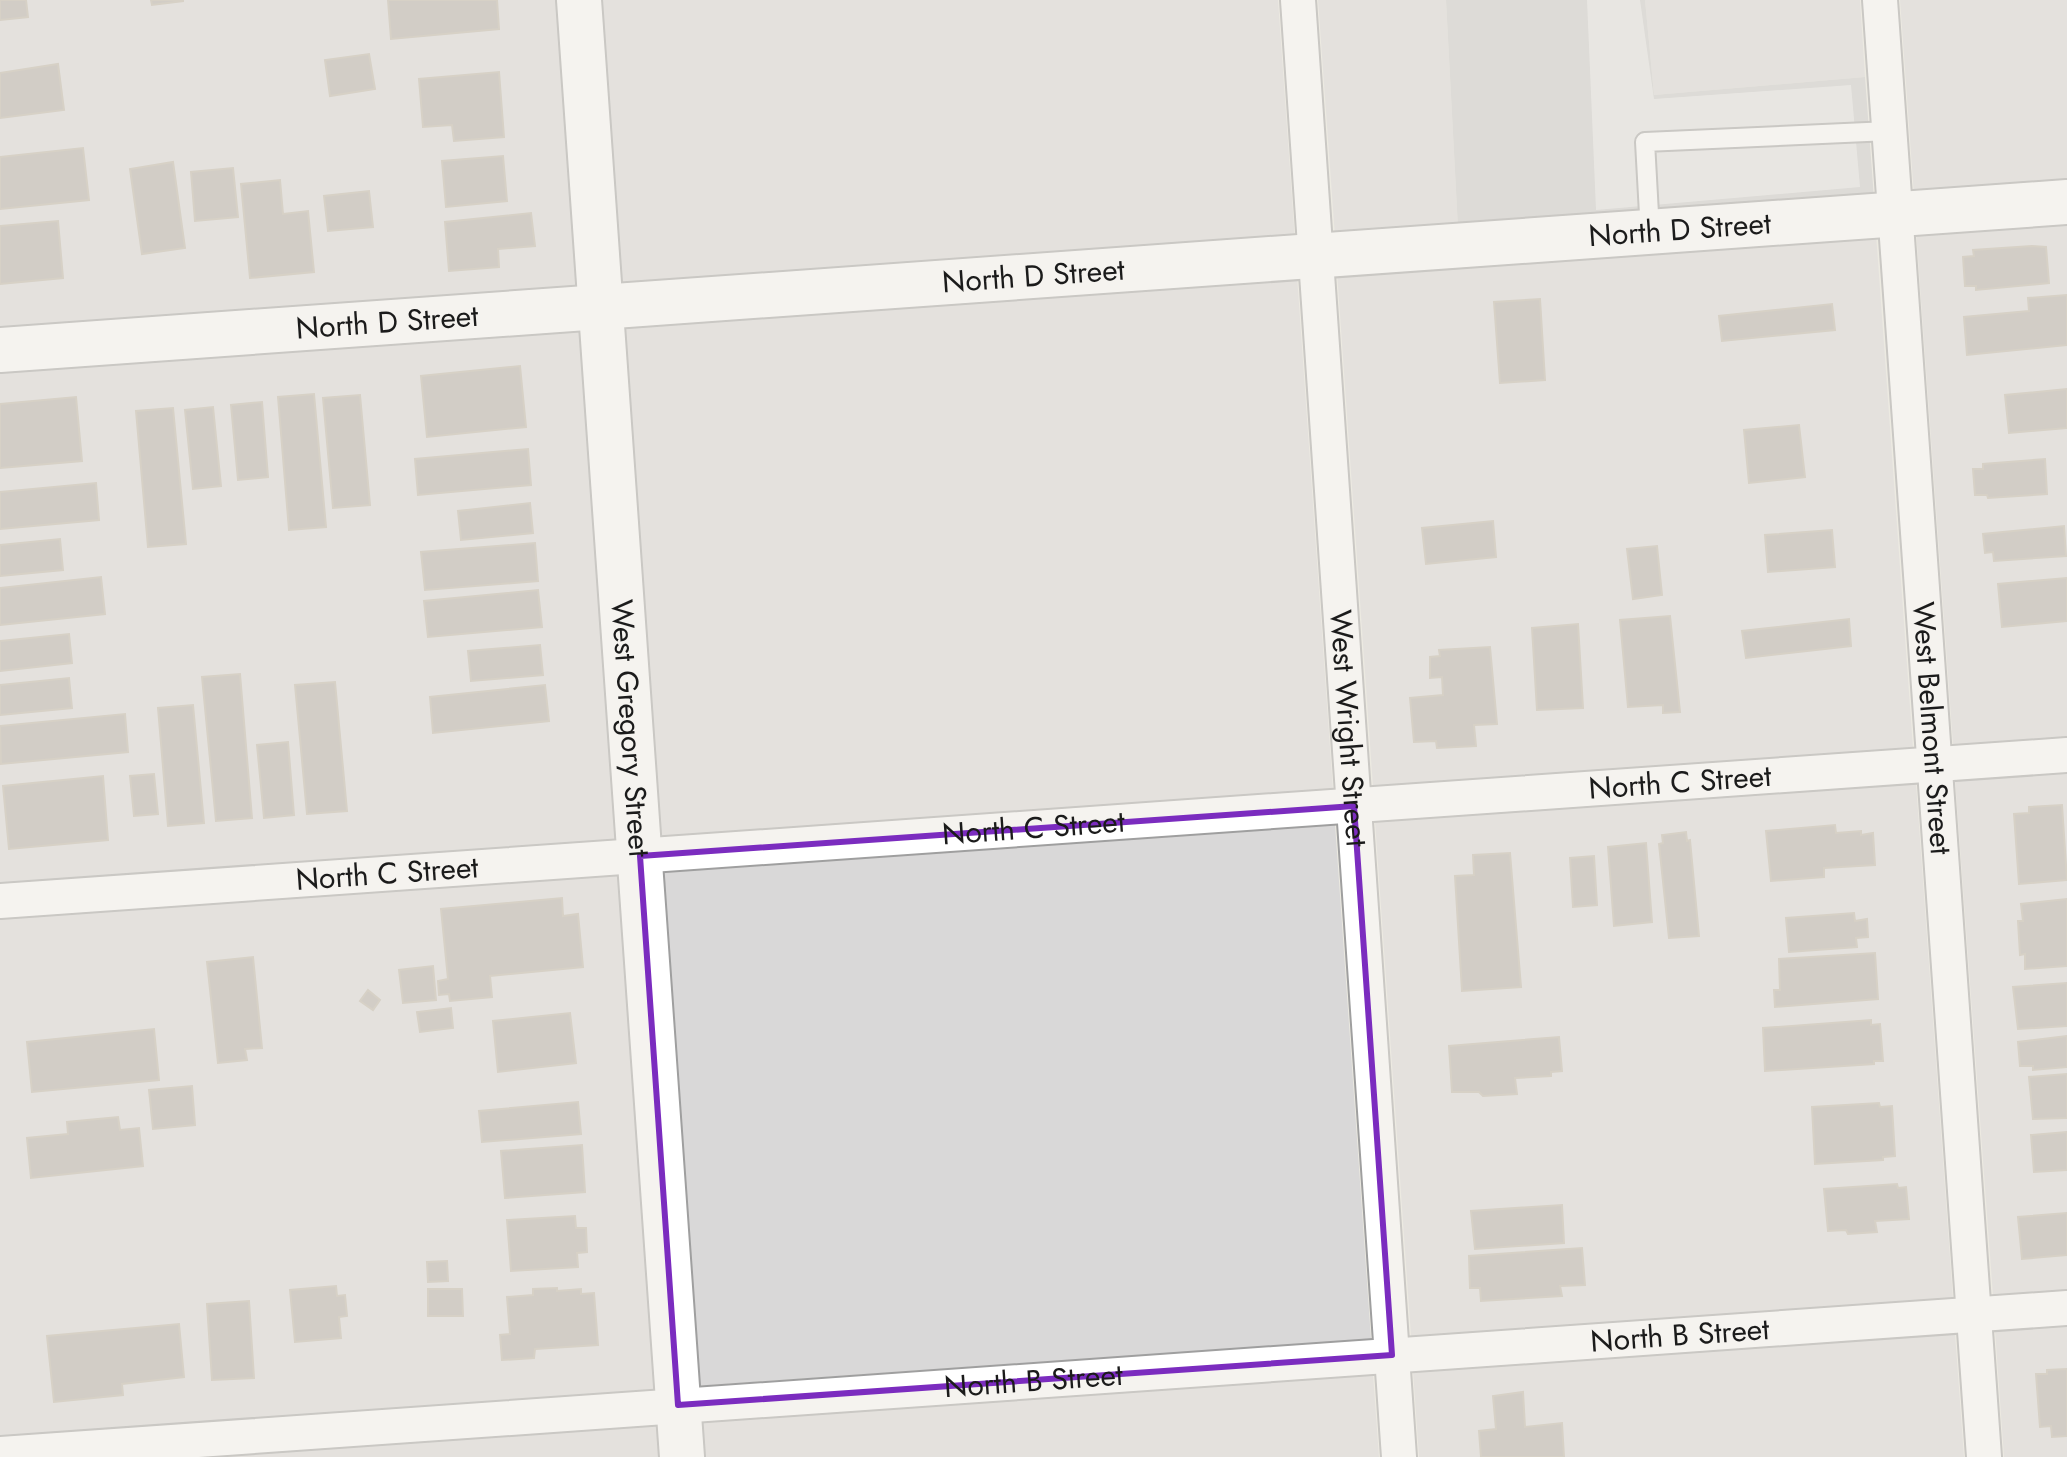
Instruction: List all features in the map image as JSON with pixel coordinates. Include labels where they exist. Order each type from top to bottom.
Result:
[{"type":"street","name":"West Gregory Street","points":[[579,0],[682,1457]]},
{"type":"street","name":"West Wright Street","points":[[1298,0],[1399,1457]]},
{"type":"street","name":"West Belmont Street","points":[[1880,0],[1984,1457]]},
{"type":"street","name":"North D Street","points":[[0,350],[2067,202]]},
{"type":"street","name":"North C Street","points":[[0,901],[2067,755]]},
{"type":"street","name":"North B Street","points":[[0,1454],[2067,1308]]},
{"type":"lane","points":[[1650,232],[1645,142],[1889,131]]},
{"type":"highlighted area","points":[[1354,806],[1392,1355],[678,1405],[640,856]]},
{"type":"shaded area","points":[[0,0],[558,0],[579,291],[0,333]]},
{"type":"shaded area","points":[[599,0],[1278,0],[1295,240],[619,288]]},
{"type":"shaded area","points":[[1318,0],[1446,0],[1458,228],[1335,237]]},
{"type":"shaded area","points":[[1446,0],[1645,0],[1654,95],[1865,77],[1874,199],[1458,228]]},
{"type":"shaded area","points":[[1587,0],[1640,0],[1654,99],[1851,85],[1860,187],[1596,210]]},
{"type":"shaded area","points":[[1645,0],[1860,0],[1865,77],[1654,95]]},
{"type":"shaded area","points":[[1900,0],[2067,0],[2067,185],[1914,196]]},
{"type":"shaded area","points":[[2067,220],[2067,737],[1953,745],[1916,231]]},
{"type":"shaded area","points":[[1876,233],[1913,748],[1373,787],[1337,272]]},
{"type":"shaded area","points":[[1297,275],[1333,790],[658,838],[621,323]]},
{"type":"shaded area","points":[[581,325],[619,840],[0,884],[0,368]]},
{"type":"shaded area","points":[[2067,772],[2067,1290],[1993,1296],[1955,780]]},
{"type":"shaded area","points":[[1916,783],[1953,1299],[1411,1336],[1375,821]]},
{"type":"shaded area","points":[[1335,824],[1371,1339],[697,1386],[661,872]]},
{"type":"shaded area","points":[[621,875],[657,1389],[0,1436],[0,919]]},
{"type":"shaded area","points":[[2067,1325],[2067,1457],[2004,1457],[1995,1330]]},
{"type":"shaded area","points":[[1955,1333],[1964,1457],[1419,1457],[1413,1371]]},
{"type":"shaded area","points":[[1373,1374],[1379,1457],[702,1457],[699,1421]]},
{"type":"shaded area","points":[[659,1424],[662,1457],[197,1457]]},
{"type":"building","points":[[0,0],[26,0],[28,17],[0,20]]},
{"type":"building","points":[[151,0],[183,0],[183,1],[152,5]]},
{"type":"building","points":[[388,0],[497,0],[499,29],[391,39]]},
{"type":"building","points":[[369,54],[375,89],[330,96],[325,60]]},
{"type":"building","points":[[58,64],[64,110],[0,118],[0,73]]},
{"type":"building","points":[[499,72],[504,137],[454,141],[452,125],[423,127],[419,79]]},
{"type":"building","points":[[83,148],[89,200],[0,209],[0,157]]},
{"type":"building","points":[[503,156],[507,201],[446,207],[442,161]]},
{"type":"building","points":[[173,162],[185,248],[142,254],[130,169]]},
{"type":"building","points":[[233,168],[238,217],[195,221],[191,172]]},
{"type":"building","points":[[280,180],[283,214],[308,211],[314,272],[250,278],[241,184]]},
{"type":"building","points":[[369,191],[373,227],[328,231],[324,196]]},
{"type":"building","points":[[531,213],[535,246],[498,249],[499,267],[449,271],[445,222]]},
{"type":"building","points":[[58,221],[63,278],[0,284],[0,226]]},
{"type":"building","points":[[2046,247],[2049,283],[1976,290],[1976,286],[1965,286],[1963,257],[1974,256],[1973,250]]},
{"type":"building","points":[[2067,295],[2067,345],[1967,355],[1964,317],[2029,311],[2028,298]]},
{"type":"building","points":[[1540,299],[1545,380],[1500,383],[1494,302]]},
{"type":"building","points":[[1832,304],[1835,330],[1722,341],[1719,316]]},
{"type":"building","points":[[520,366],[526,427],[427,437],[421,376]]},
{"type":"building","points":[[2067,389],[2067,428],[2009,433],[2005,395]]},
{"type":"building","points":[[314,394],[326,527],[289,530],[278,397]]},
{"type":"building","points":[[360,395],[370,505],[333,508],[323,398]]},
{"type":"building","points":[[76,397],[82,461],[0,468],[0,404]]},
{"type":"building","points":[[262,402],[268,477],[238,480],[231,405]]},
{"type":"building","points":[[213,407],[221,486],[193,489],[185,410]]},
{"type":"building","points":[[173,408],[186,544],[148,547],[136,411]]},
{"type":"building","points":[[1799,425],[1805,477],[1749,483],[1744,430]]},
{"type":"building","points":[[528,449],[531,485],[418,495],[415,459]]},
{"type":"building","points":[[2045,459],[2047,494],[1988,498],[1987,495],[1975,495],[1973,469],[1983,469],[1983,464]]},
{"type":"building","points":[[96,483],[99,520],[0,529],[0,492]]},
{"type":"building","points":[[530,503],[533,533],[461,540],[458,511]]},
{"type":"building","points":[[1493,521],[1496,557],[1426,564],[1422,528]]},
{"type":"building","points":[[2064,526],[2066,556],[1994,561],[1993,552],[1985,553],[1983,534]]},
{"type":"building","points":[[1832,530],[1835,567],[1768,572],[1765,535]]},
{"type":"building","points":[[60,539],[63,570],[0,576],[0,545]]},
{"type":"building","points":[[535,543],[538,581],[425,590],[421,552]]},
{"type":"building","points":[[1657,546],[1662,595],[1633,599],[1627,549]]},
{"type":"building","points":[[101,577],[105,614],[0,625],[0,588]]},
{"type":"building","points":[[2067,578],[2067,621],[2002,627],[1998,584]]},
{"type":"building","points":[[538,590],[542,627],[428,637],[424,601]]},
{"type":"building","points":[[1670,616],[1680,712],[1663,713],[1663,705],[1628,707],[1620,620]]},
{"type":"building","points":[[1849,619],[1851,646],[1746,658],[1742,631]]},
{"type":"building","points":[[1578,624],[1583,708],[1537,710],[1532,628]]},
{"type":"building","points":[[69,634],[72,663],[0,671],[0,641]]},
{"type":"building","points":[[540,645],[543,675],[471,681],[468,651]]},
{"type":"building","points":[[1490,647],[1497,724],[1474,725],[1476,746],[1437,748],[1436,741],[1414,742],[1410,698],[1443,695],[1442,677],[1430,678],[1430,657],[1440,656],[1439,650]]},
{"type":"building","points":[[240,674],[252,818],[216,821],[202,677]]},
{"type":"building","points":[[69,678],[72,708],[0,715],[0,685]]},
{"type":"building","points":[[335,682],[347,811],[307,814],[295,685]]},
{"type":"building","points":[[545,685],[549,721],[433,733],[430,697]]},
{"type":"building","points":[[193,705],[204,823],[168,826],[158,708]]},
{"type":"building","points":[[125,714],[128,752],[1,764],[0,726]]},
{"type":"building","points":[[288,742],[294,815],[264,818],[257,745]]},
{"type":"building","points":[[154,774],[158,814],[134,816],[130,776]]},
{"type":"building","points":[[103,776],[108,840],[9,849],[3,786]]},
{"type":"building","points":[[2062,805],[2067,880],[2019,884],[2014,814],[2029,813],[2029,807]]},
{"type":"building","points":[[1835,825],[1836,833],[1873,833],[1875,865],[1824,868],[1824,877],[1771,881],[1766,831]]},
{"type":"building","points":[[1686,832],[1687,841],[1690,840],[1699,936],[1669,938],[1659,844],[1663,843],[1662,835]]},
{"type":"building","points":[[1646,843],[1652,922],[1614,926],[1608,847]]},
{"type":"building","points":[[1510,853],[1521,987],[1462,991],[1455,876],[1474,875],[1473,855]]},
{"type":"building","points":[[1594,856],[1597,905],[1573,907],[1570,858]]},
{"type":"building","points":[[562,898],[563,916],[578,914],[583,967],[490,976],[492,997],[450,1001],[449,994],[439,995],[438,981],[448,979],[441,909]]},
{"type":"building","points":[[2067,899],[2067,966],[2025,969],[2025,954],[2020,955],[2018,921],[2023,921],[2021,904]]},
{"type":"building","points":[[1854,913],[1855,921],[1867,919],[1868,937],[1856,938],[1857,947],[1789,952],[1786,918]]},
{"type":"building","points":[[1875,953],[1878,999],[1775,1007],[1774,990],[1780,990],[1779,959]]},
{"type":"building","points":[[253,957],[262,1048],[245,1049],[247,1060],[218,1063],[207,962]]},
{"type":"building","points":[[433,966],[436,1000],[403,1003],[399,970]]},
{"type":"building","points":[[2067,983],[2067,1026],[2018,1029],[2013,987]]},
{"type":"building","points":[[368,990],[380,1000],[373,1010],[360,1001]]},
{"type":"building","points":[[451,1008],[453,1028],[420,1032],[417,1012]]},
{"type":"building","points":[[570,1013],[576,1063],[498,1072],[493,1021]]},
{"type":"building","points":[[1871,1020],[1871,1025],[1880,1024],[1883,1061],[1765,1071],[1763,1028]]},
{"type":"building","points":[[154,1029],[159,1080],[32,1092],[27,1042]]},
{"type":"building","points":[[2067,1036],[2067,1067],[2033,1070],[2033,1066],[2020,1066],[2018,1042]]},
{"type":"building","points":[[1559,1037],[1562,1071],[1551,1072],[1551,1076],[1515,1078],[1517,1094],[1483,1096],[1479,1092],[1452,1092],[1449,1046]]},
{"type":"building","points":[[2067,1074],[2067,1118],[2033,1119],[2029,1077]]},
{"type":"building","points":[[192,1086],[195,1125],[153,1129],[149,1090]]},
{"type":"building","points":[[578,1102],[581,1134],[482,1142],[479,1111]]},
{"type":"building","points":[[1879,1103],[1880,1107],[1892,1106],[1895,1156],[1883,1157],[1883,1160],[1815,1164],[1812,1107]]},
{"type":"building","points":[[118,1117],[120,1130],[139,1128],[143,1166],[31,1178],[27,1138],[68,1134],[67,1122]]},
{"type":"building","points":[[2067,1132],[2067,1170],[2034,1172],[2031,1135]]},
{"type":"building","points":[[582,1145],[585,1192],[505,1198],[501,1151]]},
{"type":"building","points":[[1897,1184],[1898,1188],[1906,1187],[1909,1219],[1875,1221],[1877,1232],[1848,1234],[1846,1230],[1828,1231],[1824,1189]]},
{"type":"building","points":[[1562,1205],[1564,1243],[1475,1249],[1471,1211]]},
{"type":"building","points":[[2067,1213],[2067,1255],[2022,1259],[2018,1217]]},
{"type":"building","points":[[575,1216],[576,1228],[586,1228],[587,1252],[577,1253],[578,1267],[511,1271],[507,1220]]},
{"type":"building","points":[[1582,1248],[1585,1285],[1560,1286],[1562,1296],[1481,1301],[1480,1288],[1470,1288],[1469,1256]]},
{"type":"building","points":[[447,1261],[448,1281],[428,1282],[427,1262]]},
{"type":"building","points":[[336,1286],[337,1296],[345,1295],[347,1316],[339,1317],[341,1338],[295,1342],[290,1290]]},
{"type":"building","points":[[557,1288],[557,1291],[581,1289],[581,1294],[594,1293],[598,1345],[535,1349],[534,1358],[502,1360],[500,1335],[510,1334],[507,1297],[533,1295],[533,1289]]},
{"type":"building","points":[[428,1289],[462,1289],[463,1316],[428,1316]]},
{"type":"building","points":[[249,1301],[254,1378],[212,1380],[207,1304]]},
{"type":"building","points":[[179,1324],[184,1377],[122,1384],[123,1395],[54,1402],[47,1336]]},
{"type":"building","points":[[2067,1369],[2067,1436],[2052,1437],[2051,1426],[2040,1427],[2036,1374]]},
{"type":"building","points":[[1523,1392],[1525,1427],[1562,1423],[1564,1457],[1481,1457],[1479,1431],[1496,1429],[1493,1396]]}]
